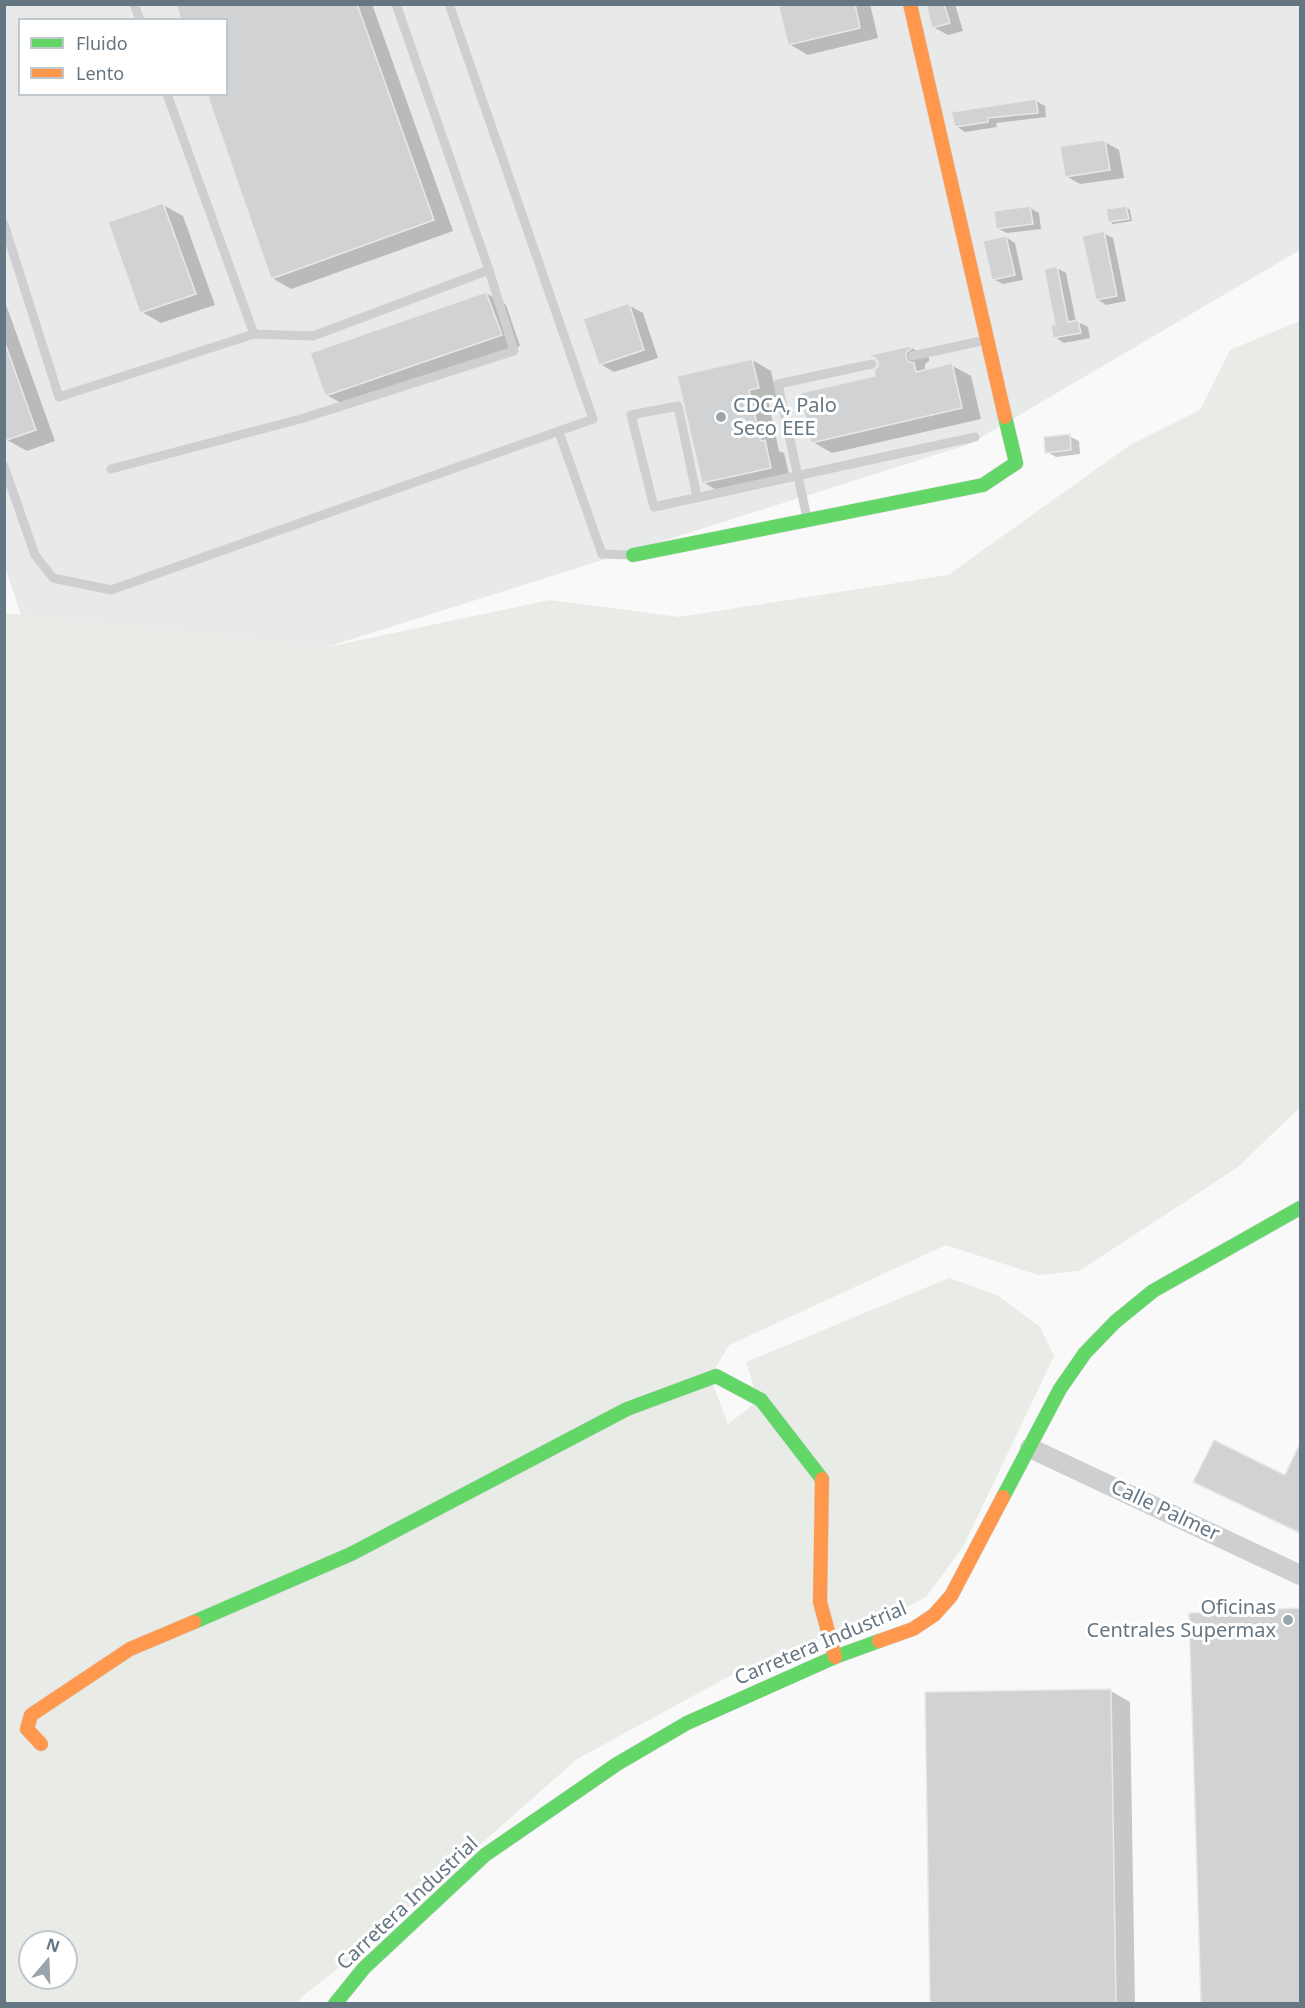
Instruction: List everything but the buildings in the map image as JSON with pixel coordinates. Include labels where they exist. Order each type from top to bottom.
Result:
[{"type":"street","points":[[633,555],[982,485],[1016,463],[910,4]]},
{"type":"street","name":"Carretera Industrial","points":[[335,2004],[364,1968],[485,1855],[617,1764],[687,1723],[835,1657],[914,1629],[934,1615],[951,1596],[1060,1389],[1085,1353],[1115,1322],[1153,1291],[1300,1208]]},
{"type":"street","points":[[40,1744],[27,1729],[31,1715],[130,1650],[351,1554],[627,1409],[716,1376],[761,1400],[822,1479],[820,1602],[835,1657]]},
{"type":"street","name":"Calle Palmer","points":[[1030,1448],[1300,1575]]},
{"type":"lane","points":[[111,469],[304,418],[514,351],[489,270],[396,4]]},
{"type":"lane","points":[[4,466],[35,555],[53,578],[111,590],[593,419],[448,4]]},
{"type":"lane","points":[[168,96],[254,334]]},
{"type":"lane","points":[[4,224],[59,397],[254,334],[313,336],[489,270]]},
{"type":"lane","points":[[912,356],[987,340]]},
{"type":"lane","points":[[807,520],[778,384],[872,364]]},
{"type":"lane","points":[[696,497],[678,406],[631,415],[654,507],[975,437]]},
{"type":"lane","points":[[559,432],[602,554],[633,555]]},
{"type":"shaded area","points":[[4,5],[1300,5],[1300,250],[970,444],[327,647],[21,615],[4,564]]},
{"type":"shaded area","points":[[1300,321],[1300,1107],[1238,1167],[1079,1271],[1038,1275],[946,1245],[729,1345],[710,1377],[728,1424],[758,1401],[746,1362],[949,1278],[997,1295],[1040,1327],[1054,1356],[963,1547],[926,1597],[841,1642],[814,1639],[739,1671],[577,1759],[353,1957],[305,1994],[297,2003],[5,2003],[4,613],[327,647],[550,600],[679,617],[948,575],[1130,445],[1200,410],[1230,350]]},
{"type":"traffic: fast","points":[[633,555],[983,485],[1016,463],[1005,417]]},
{"type":"traffic: fast","points":[[1003,1497],[1060,1389],[1085,1353],[1115,1322],[1153,1291],[1300,1208]]},
{"type":"traffic: fast","points":[[194,1622],[351,1554],[627,1409],[716,1376],[761,1400],[822,1479]]},
{"type":"traffic: fast","points":[[335,2004],[364,1968],[485,1855],[617,1764],[687,1723],[835,1657],[879,1641]]},
{"type":"traffic: slow","points":[[910,4],[1005,417]]},
{"type":"traffic: slow","points":[[822,1479],[820,1602],[835,1657]]},
{"type":"traffic: slow","points":[[879,1641],[913,1629],[934,1615],[951,1596],[1003,1497]]},
{"type":"traffic: slow","points":[[41,1744],[27,1729],[31,1715],[130,1649],[194,1622]]},
{"type":"place","name":"CDCA, Palo Seco EEE","points":[[721,417]]},
{"type":"place","name":"Oficinas Centrales Supermax","points":[[1288,1620]]}]
